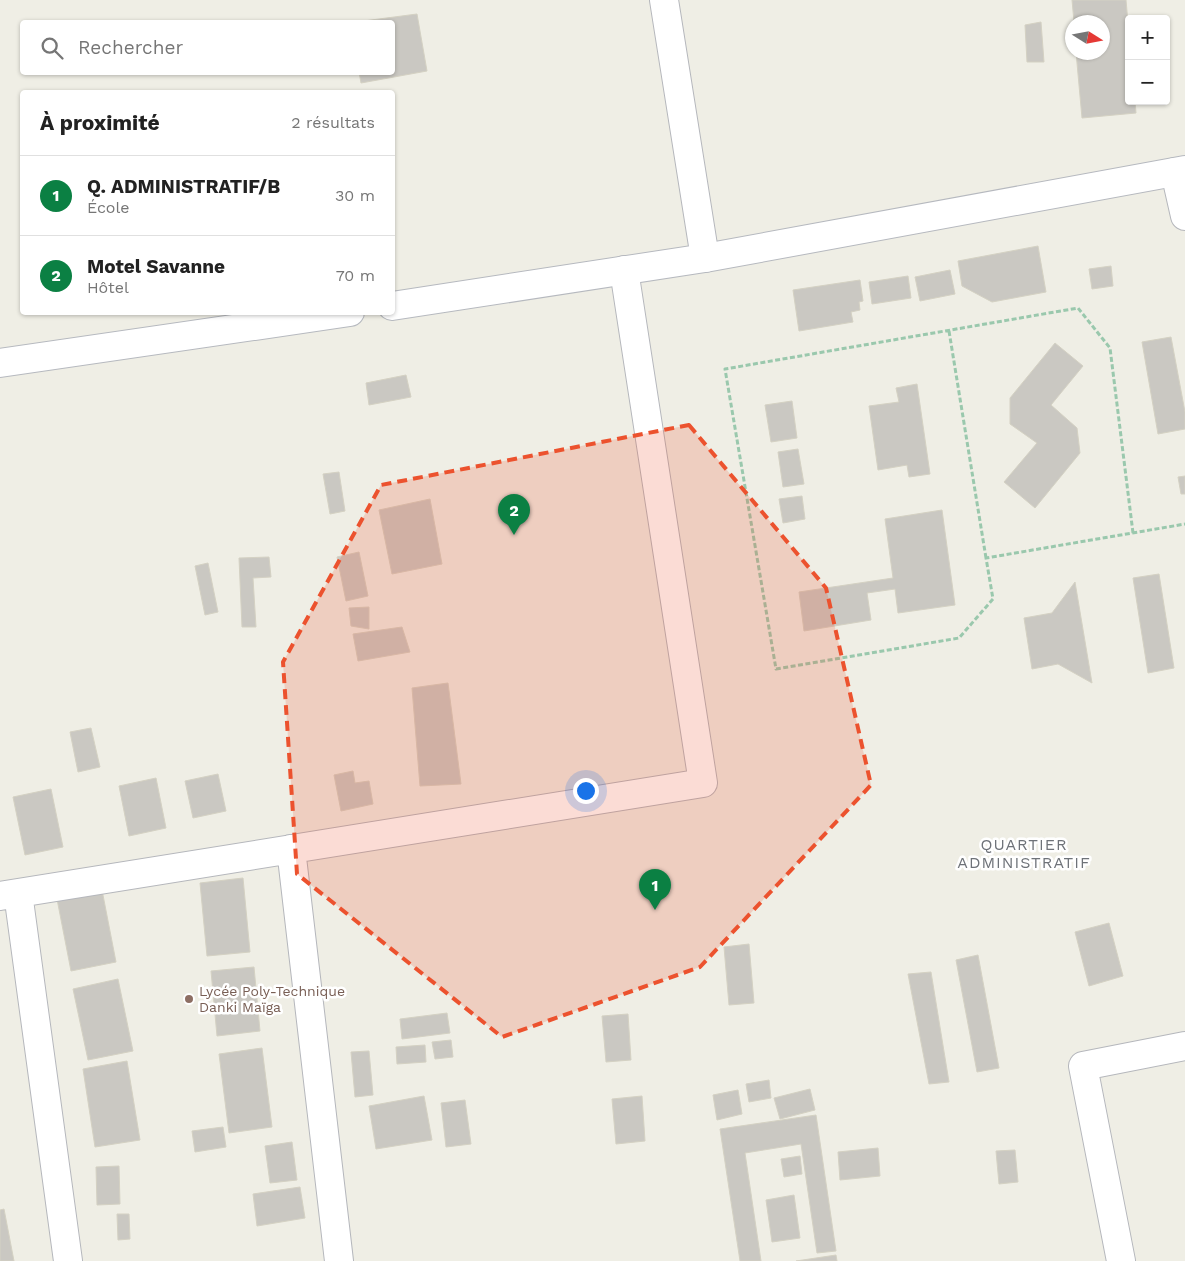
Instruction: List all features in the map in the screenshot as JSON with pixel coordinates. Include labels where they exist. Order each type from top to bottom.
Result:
[{"type":"street","points":[[664,0],[705,258]]},
{"type":"street","points":[[395,306],[705,258],[1180,171],[1185,216]]},
{"type":"street","points":[[68,1261],[9,894],[704,782],[624,270]]},
{"type":"street","points":[[0,363],[329,315]]},
{"type":"street","points":[[291,849],[339,1261]]},
{"type":"street","points":[[1121,1261],[1083,1066],[1185,1046]]},
{"type":"path","points":[[949,330],[993,599],[959,638],[776,669],[725,369],[949,330],[1078,308],[1110,348],[1133,534]]},
{"type":"path","points":[[986,558],[1185,524]]},
{"type":"highlighted area","points":[[689,425],[826,588],[871,785],[700,967],[502,1037],[297,874],[283,662],[381,485]]},
{"type":"building","points":[[1072,0],[1126,0],[1125,105],[1135,105],[1136,113],[1082,118],[1077,60],[1110,60],[1110,15],[1073,15]]},
{"type":"building","points":[[417,14],[427,71],[361,83],[360,75],[395,75],[395,20],[371,20]]},
{"type":"building","points":[[1041,22],[1044,62],[1027,62],[1025,25]]},
{"type":"building","points":[[1038,246],[1046,292],[992,302],[962,286],[958,261]]},
{"type":"building","points":[[1111,266],[1113,286],[1092,289],[1089,269]]},
{"type":"building","points":[[950,270],[955,294],[920,301],[915,277]]},
{"type":"building","points":[[908,276],[911,298],[872,304],[869,282]]},
{"type":"building","points":[[860,280],[863,301],[859,302],[860,310],[851,312],[853,322],[799,331],[793,290]]},
{"type":"building","points":[[1171,337],[1185,412],[1185,429],[1158,434],[1142,342]]},
{"type":"building","points":[[1055,343],[1083,366],[1051,405],[1077,428],[1080,453],[1035,508],[1004,482],[1037,443],[1010,424],[1010,398]]},
{"type":"building","points":[[406,375],[411,397],[369,405],[366,383]]},
{"type":"building","points":[[917,384],[930,474],[909,477],[907,465],[878,470],[869,406],[899,402],[896,388]]},
{"type":"building","points":[[792,401],[797,438],[771,442],[765,405]]},
{"type":"building","points":[[798,449],[804,484],[783,487],[778,452]]},
{"type":"building","points":[[339,472],[345,511],[330,514],[323,474]]},
{"type":"building","points":[[1185,476],[1185,494],[1181,494],[1178,477]]},
{"type":"building","points":[[802,496],[805,519],[783,523],[779,499]]},
{"type":"building","points":[[430,499],[442,564],[392,574],[379,510]]},
{"type":"building","points":[[942,510],[955,605],[898,613],[895,589],[867,593],[871,620],[804,631],[799,592],[893,578],[885,519]]},
{"type":"building","points":[[359,552],[368,596],[346,601],[337,557]]},
{"type":"building","points":[[269,557],[271,577],[253,578],[256,627],[242,627],[239,558]]},
{"type":"building","points":[[208,563],[218,612],[205,615],[195,566]]},
{"type":"building","points":[[1159,574],[1174,668],[1148,673],[1133,578]]},
{"type":"building","points":[[1075,582],[1092,683],[1058,664],[1032,669],[1024,618],[1052,613]]},
{"type":"building","points":[[369,607],[369,629],[351,626],[349,608]]},
{"type":"building","points":[[402,627],[410,652],[358,661],[353,634]]},
{"type":"building","points":[[448,683],[461,784],[420,786],[412,688]]},
{"type":"building","points":[[91,728],[100,767],[78,772],[70,732]]},
{"type":"building","points":[[353,771],[355,783],[369,781],[373,804],[341,811],[334,775]]},
{"type":"building","points":[[218,774],[226,811],[193,818],[185,781]]},
{"type":"building","points":[[156,778],[166,828],[129,836],[119,786]]},
{"type":"building","points":[[51,789],[63,847],[25,855],[13,797]]},
{"type":"building","points":[[243,878],[250,952],[207,956],[200,883]]},
{"type":"building","points":[[102,890],[116,962],[71,971],[57,899]]},
{"type":"building","points":[[1109,923],[1123,976],[1089,986],[1075,932]]},
{"type":"building","points":[[749,944],[754,1003],[729,1005],[724,947]]},
{"type":"building","points":[[978,955],[999,1068],[977,1072],[956,960]]},
{"type":"building","points":[[254,967],[260,1031],[217,1036],[211,971]]},
{"type":"building","points":[[931,972],[949,1082],[929,1084],[908,974]]},
{"type":"building","points":[[118,979],[133,1051],[88,1060],[73,989]]},
{"type":"building","points":[[447,1013],[450,1033],[402,1039],[400,1019]]},
{"type":"building","points":[[628,1014],[631,1060],[606,1062],[602,1016]]},
{"type":"building","points":[[451,1040],[453,1057],[435,1059],[432,1042]]},
{"type":"building","points":[[425,1045],[426,1062],[397,1064],[396,1047]]},
{"type":"building","points":[[262,1048],[272,1127],[229,1133],[219,1054]]},
{"type":"building","points":[[369,1051],[373,1095],[355,1097],[351,1052]]},
{"type":"building","points":[[127,1061],[140,1140],[95,1147],[83,1069]]},
{"type":"building","points":[[769,1080],[771,1098],[749,1102],[746,1084]]},
{"type":"building","points":[[810,1089],[815,1110],[780,1119],[774,1098]]},
{"type":"building","points":[[738,1090],[742,1114],[717,1120],[713,1095]]},
{"type":"building","points":[[424,1096],[432,1140],[376,1149],[369,1106]]},
{"type":"building","points":[[642,1096],[645,1141],[616,1144],[612,1099]]},
{"type":"building","points":[[465,1100],[471,1144],[446,1147],[441,1103]]},
{"type":"building","points":[[816,1115],[836,1251],[817,1253],[801,1144],[745,1153],[761,1261],[740,1261],[720,1129]]},
{"type":"building","points":[[223,1127],[226,1147],[195,1152],[192,1131]]},
{"type":"building","points":[[292,1142],[297,1180],[270,1183],[265,1146]]},
{"type":"building","points":[[878,1148],[880,1176],[840,1180],[838,1152]]},
{"type":"building","points":[[1015,1150],[1018,1182],[999,1184],[996,1151]]},
{"type":"building","points":[[800,1156],[802,1174],[784,1177],[781,1159]]},
{"type":"building","points":[[119,1166],[120,1204],[97,1205],[96,1167]]},
{"type":"building","points":[[300,1187],[305,1218],[257,1226],[253,1194]]},
{"type":"building","points":[[794,1195],[800,1238],[772,1242],[766,1200]]},
{"type":"building","points":[[4,1209],[14,1261],[0,1261],[0,1210]]},
{"type":"building","points":[[117,1214],[129,1214],[130,1239],[118,1240]]},
{"type":"building","points":[[836,1255],[837,1261],[796,1261]]},
{"type":"place","name":"Motel Savanne","points":[[514,535]]},
{"type":"place","name":"Q. ADMINISTRATIF/B","points":[[655,910]]},
{"type":"place","name":"Lycée Poly-Technique Danki Maïga","points":[[189,999]]},
{"type":"district","name":"QUARTIER ADMINISTRATIF","points":[[1024,853]]}]
